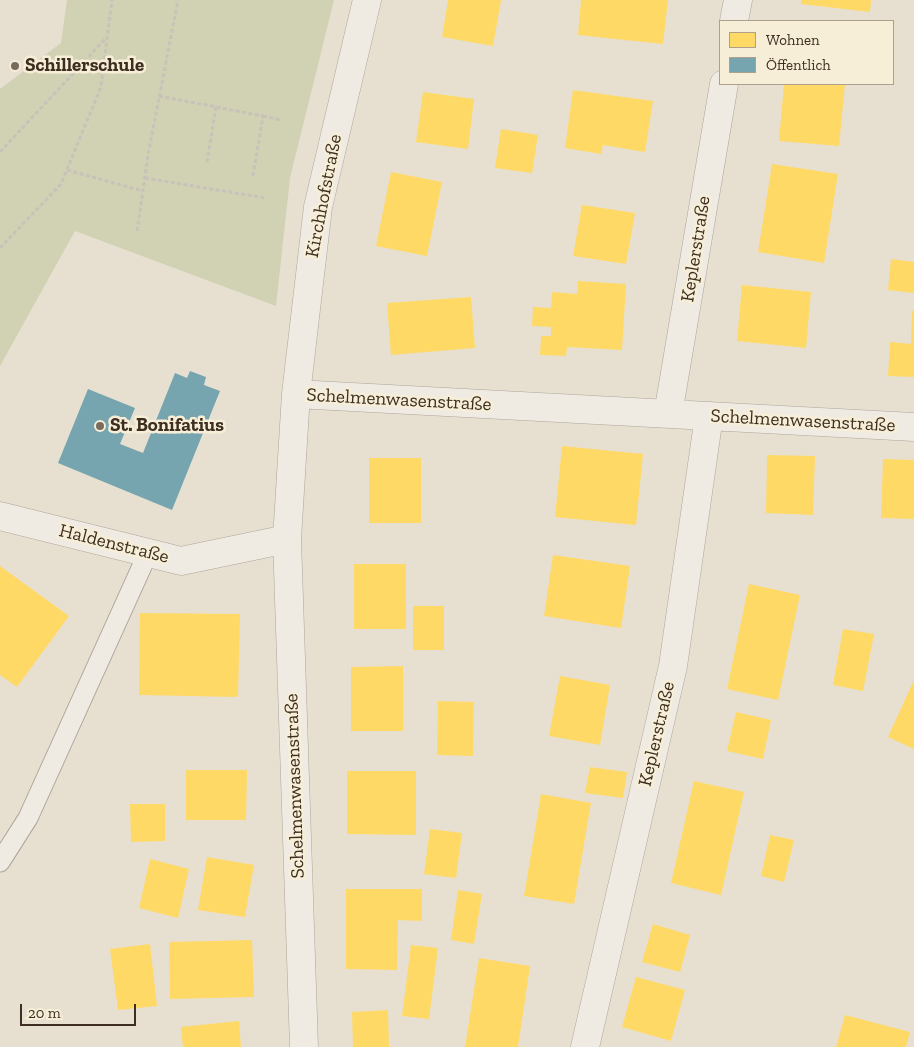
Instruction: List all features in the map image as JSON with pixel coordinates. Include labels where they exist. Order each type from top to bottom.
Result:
[{"type":"street","name":"Kirchhofstraße","points":[[296,394],[318,207],[367,0]]},
{"type":"street","points":[[734,20],[738,0]]},
{"type":"street","name":"Keplerstraße","points":[[668,414],[724,85]]},
{"type":"street","name":"Schelmenwasenstraße","points":[[304,1047],[286,540],[296,394],[914,428]]},
{"type":"street","name":"Keplerstraße","points":[[585,1047],[673,666],[710,416]]},
{"type":"street","name":"Haldenstraße","points":[[0,516],[181,561],[286,540]]},
{"type":"lane","points":[[0,862],[28,818],[148,553]]},
{"type":"path","points":[[0,248],[61,184],[101,87],[112,0]]},
{"type":"path","points":[[137,231],[159,96],[178,0]]},
{"type":"path","points":[[0,152],[108,36]]},
{"type":"path","points":[[159,96],[281,120]]},
{"type":"path","points":[[207,162],[216,108]]},
{"type":"path","points":[[253,176],[263,116]]},
{"type":"path","points":[[67,170],[143,191]]},
{"type":"path","points":[[145,178],[265,198]]},
{"type":"green space","points":[[67,0],[334,0],[290,178],[276,306],[75,231],[0,366],[0,89],[61,43]]},
{"type":"building: Wohnen","points":[[448,0],[501,0],[493,46],[442,37]]},
{"type":"building: Wohnen","points":[[581,0],[668,0],[663,44],[578,35]]},
{"type":"building: Wohnen","points":[[801,0],[871,0],[870,12],[801,4]]},
{"type":"building: Wohnen","points":[[784,85],[845,85],[839,146],[779,141]]},
{"type":"building: Wohnen","points":[[573,90],[653,101],[645,152],[603,145],[601,154],[565,148]]},
{"type":"building: Wohnen","points":[[423,92],[474,99],[468,149],[416,142]]},
{"type":"building: Wohnen","points":[[501,129],[538,135],[532,173],[495,168]]},
{"type":"building: Wohnen","points":[[772,164],[838,174],[824,263],[758,252]]},
{"type":"building: Wohnen","points":[[391,172],[442,182],[427,256],[376,246]]},
{"type":"building: Wohnen","points":[[582,205],[635,213],[626,264],[573,256]]},
{"type":"building: Wohnen","points":[[891,259],[914,262],[914,293],[888,290]]},
{"type":"building: Wohnen","points":[[578,281],[626,284],[622,350],[567,347],[566,356],[540,355],[541,336],[551,336],[551,327],[532,326],[533,307],[551,308],[552,292],[577,294]]},
{"type":"building: Wohnen","points":[[742,285],[811,292],[806,348],[737,341]]},
{"type":"building: Wohnen","points":[[471,297],[475,348],[391,355],[387,303]]},
{"type":"building: Wohnen","points":[[912,311],[914,311],[914,377],[888,376],[890,342],[911,344]]},
{"type":"building: Wohnen","points":[[562,446],[643,454],[636,525],[555,517]]},
{"type":"building: Wohnen","points":[[767,455],[815,456],[813,515],[766,513]]},
{"type":"building: Wohnen","points":[[369,458],[421,458],[421,523],[369,523]]},
{"type":"building: Wohnen","points":[[883,459],[914,460],[914,519],[881,518]]},
{"type":"building: Wohnen","points":[[553,555],[630,566],[621,628],[544,616]]},
{"type":"building: Wohnen","points":[[354,564],[406,564],[406,629],[354,629]]},
{"type":"building: Wohnen","points":[[0,566],[69,616],[17,687],[0,675]]},
{"type":"building: Wohnen","points":[[749,584],[800,595],[778,700],[727,689]]},
{"type":"building: Wohnen","points":[[413,606],[444,606],[444,650],[413,650]]},
{"type":"building: Wohnen","points":[[140,613],[240,614],[238,697],[139,695]]},
{"type":"building: Wohnen","points":[[843,629],[874,634],[863,691],[833,685]]},
{"type":"building: Wohnen","points":[[403,666],[403,731],[351,731],[351,667]]},
{"type":"building: Wohnen","points":[[560,676],[610,685],[600,745],[549,736]]},
{"type":"building: Wohnen","points":[[914,680],[914,749],[888,737]]},
{"type":"building: Wohnen","points":[[438,701],[474,702],[473,756],[437,755]]},
{"type":"building: Wohnen","points":[[736,712],[771,720],[763,759],[727,751]]},
{"type":"building: Wohnen","points":[[590,767],[627,772],[623,798],[585,793]]},
{"type":"building: Wohnen","points":[[186,770],[247,770],[246,820],[186,820]]},
{"type":"building: Wohnen","points":[[347,771],[416,771],[416,835],[347,834]]},
{"type":"building: Wohnen","points":[[694,781],[744,792],[721,895],[671,883]]},
{"type":"building: Wohnen","points":[[541,794],[591,803],[574,904],[524,896]]},
{"type":"building: Wohnen","points":[[130,804],[165,804],[165,841],[131,842]]},
{"type":"building: Wohnen","points":[[430,829],[462,833],[456,878],[424,874]]},
{"type":"building: Wohnen","points":[[770,835],[794,840],[784,882],[761,876]]},
{"type":"building: Wohnen","points":[[207,857],[254,865],[245,917],[198,910]]},
{"type":"building: Wohnen","points":[[150,859],[189,869],[178,918],[139,908]]},
{"type":"building: Wohnen","points":[[346,889],[422,889],[422,921],[398,920],[397,970],[346,969]]},
{"type":"building: Wohnen","points":[[458,890],[482,894],[474,944],[451,940]]},
{"type":"building: Wohnen","points":[[653,924],[690,935],[680,972],[642,962]]},
{"type":"building: Wohnen","points":[[252,940],[254,997],[170,999],[169,942]]},
{"type":"building: Wohnen","points":[[150,944],[157,1006],[118,1010],[110,949]]},
{"type":"building: Wohnen","points":[[411,945],[438,948],[429,1019],[402,1016]]},
{"type":"building: Wohnen","points":[[479,958],[530,966],[518,1047],[465,1047]]},
{"type":"building: Wohnen","points":[[636,977],[685,990],[671,1041],[622,1027]]},
{"type":"building: Wohnen","points":[[388,1010],[389,1047],[353,1047],[352,1012]]},
{"type":"building: Wohnen","points":[[845,1015],[910,1032],[906,1047],[836,1047]]},
{"type":"building: Wohnen","points":[[239,1021],[241,1047],[183,1047],[181,1027]]},
{"type":"building: Öffentlich","name":"St. Bonifatius","points":[[190,371],[206,377],[204,385],[220,391],[172,510],[58,463],[88,389],[135,408],[120,444],[143,453],[175,373],[187,378]]},
{"type":"place","name":"Schillerschule","points":[[15,66]]},
{"type":"place","name":"St. Bonifatius","points":[[100,426]]}]
